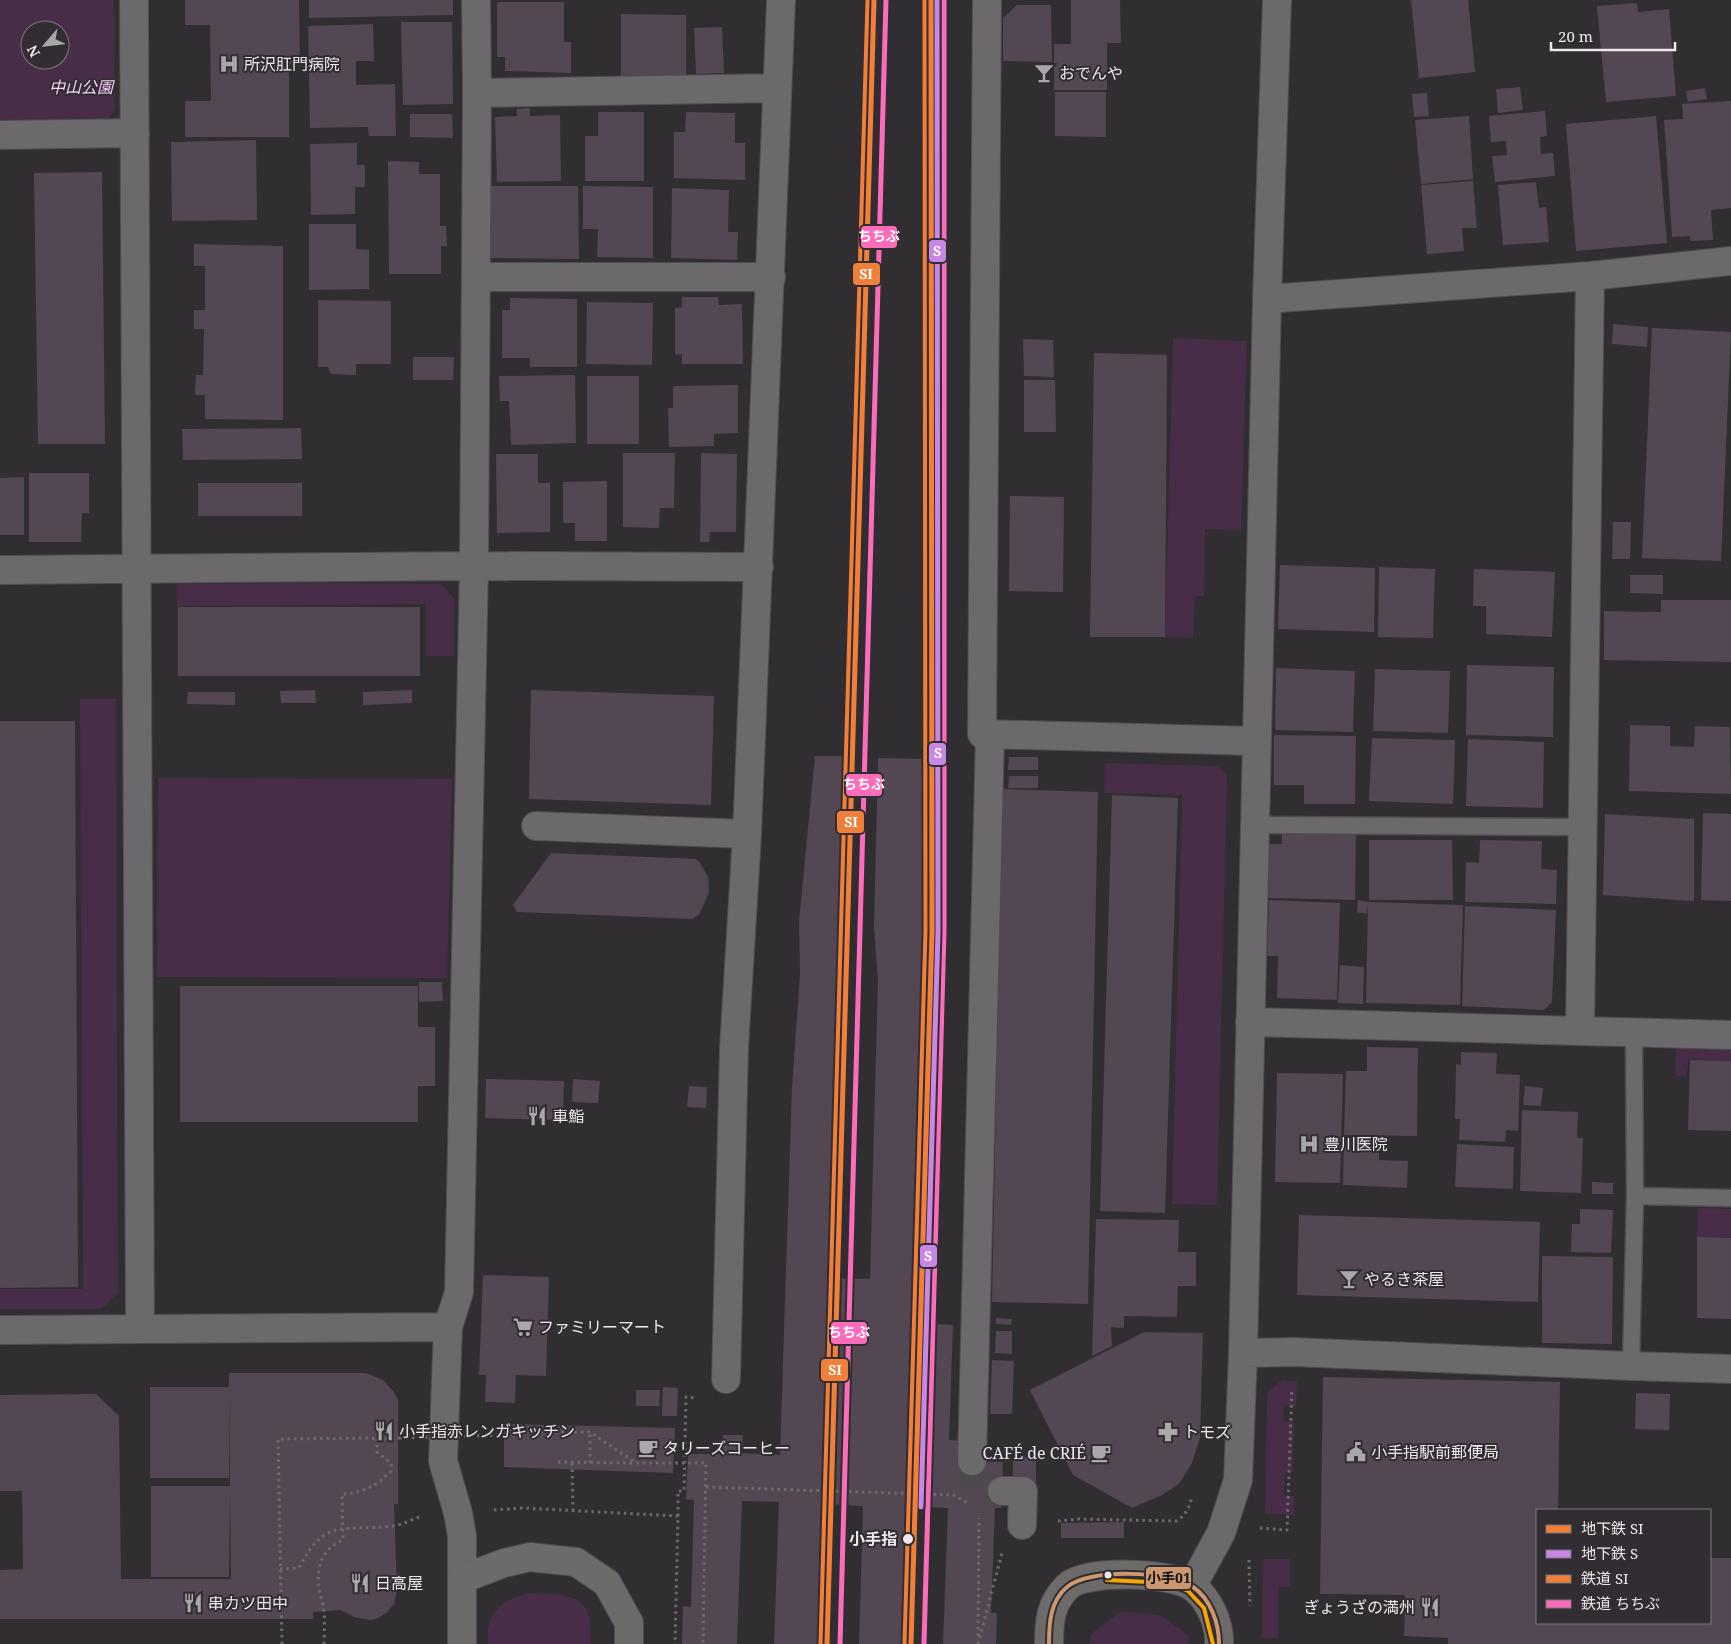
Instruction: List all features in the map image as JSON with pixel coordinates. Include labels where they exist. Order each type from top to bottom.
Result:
[{"type":"street","points":[[134,0],[140,1329]]},
{"type":"street","points":[[462,1644],[462,1536],[460,1520],[443,1461],[448,1327],[459,1292],[474,566],[476,0]]},
{"type":"street","points":[[726,1379],[734,1048],[747,834],[759,567],[781,0]]},
{"type":"street","points":[[987,0],[982,734],[1256,741]]},
{"type":"street","points":[[1192,1586],[1221,1533],[1238,1480],[1243,1353],[1267,298],[1277,0]]},
{"type":"street","points":[[477,93],[777,88]]},
{"type":"street","points":[[0,135],[135,133]]},
{"type":"street","points":[[1267,298],[1590,276],[1731,261]]},
{"type":"street","points":[[1580,1030],[1590,276]]},
{"type":"street","points":[[476,277],[771,277]]},
{"type":"street","points":[[0,570],[474,566],[759,567]]},
{"type":"street","points":[[972,1461],[990,734]]},
{"type":"street","points":[[536,826],[747,834]]},
{"type":"street","points":[[1250,1022],[1731,1035]]},
{"type":"street","points":[[0,1330],[448,1327]]},
{"type":"street","points":[[1243,1353],[1293,1352],[1731,1369]]},
{"type":"street","points":[[1002,1491],[1023,1491],[1022,1525]]},
{"type":"street","points":[[462,1579],[504,1563],[530,1557],[576,1562],[607,1583],[629,1623],[628,1644]]},
{"type":"street","points":[[1049,1644],[1049,1627],[1053,1606],[1068,1586],[1082,1580],[1107,1574],[1171,1577],[1192,1586],[1210,1605],[1219,1644]]},
{"type":"lane","points":[[1254,825],[1583,827]]},
{"type":"lane","points":[[1631,1366],[1636,1196],[1634,1032]]},
{"type":"lane","points":[[1636,1196],[1731,1198]]},
{"type":"path","points":[[1257,1537],[1260,1528],[1287,1530],[1293,1352]]},
{"type":"path","points":[[675,1644],[678,1491],[684,1491],[686,1397],[725,1398],[726,1379]]},
{"type":"path","points":[[282,1644],[278,1439],[370,1438],[377,1440],[505,1436],[516,1435],[516,1432],[590,1432],[636,1463]]},
{"type":"path","points":[[590,1432],[590,1462]]},
{"type":"path","points":[[324,1644],[324,1611],[317,1571],[321,1558],[327,1550],[343,1540],[342,1494],[357,1493],[373,1486],[391,1471],[391,1463],[377,1452],[377,1440]]},
{"type":"path","points":[[558,1462],[706,1463],[704,1644]]},
{"type":"path","points":[[572,1510],[573,1463]]},
{"type":"path","points":[[706,1487],[953,1495],[973,1506]]},
{"type":"path","points":[[488,1511],[522,1508],[678,1516]]},
{"type":"path","points":[[978,1643],[979,1509]]},
{"type":"path","points":[[280,1569],[299,1568],[308,1551],[317,1540],[327,1533],[343,1528],[394,1526],[425,1515]]},
{"type":"path","points":[[978,1643],[1004,1544],[1022,1525],[1079,1519],[1177,1521],[1182,1518]]},
{"type":"path","points":[[1250,1606],[1249,1560],[1252,1552]]},
{"type":"path","points":[[268,1600],[281,1600]]},
{"type":"green space","name":"中山公園","points":[[0,0],[114,0],[115,109],[106,122],[0,122]]},
{"type":"green space","points":[[1173,338],[1247,341],[1241,530],[1205,529],[1204,596],[1195,596],[1193,638],[1165,637]]},
{"type":"green space","points":[[177,584],[441,584],[454,598],[454,656],[426,656],[426,604],[177,606]]},
{"type":"green space","points":[[80,699],[116,699],[118,1292],[102,1309],[0,1309],[0,1289],[83,1289]]},
{"type":"green space","points":[[1105,763],[1219,766],[1227,775],[1217,1205],[1172,1204],[1182,795],[1104,793]]},
{"type":"green space","points":[[158,778],[452,779],[447,978],[157,977]]},
{"type":"green space","points":[[1676,1046],[1731,1048],[1731,1061],[1689,1059],[1686,1076],[1675,1076]]},
{"type":"green space","points":[[1698,1208],[1731,1209],[1731,1238],[1697,1237]]},
{"type":"green space","points":[[1282,1380],[1297,1381],[1296,1406],[1284,1406],[1283,1421],[1294,1422],[1293,1472],[1285,1472],[1284,1495],[1294,1496],[1294,1515],[1265,1514],[1267,1393]]},
{"type":"green space","points":[[1263,1559],[1290,1559],[1290,1587],[1278,1588],[1278,1638],[1262,1638]]},
{"type":"green space","points":[[529,1593],[555,1594],[573,1598],[580,1602],[586,1608],[589,1617],[590,1644],[488,1644],[488,1626],[491,1617],[499,1607],[516,1597]]},
{"type":"green space","points":[[1121,1611],[1162,1616],[1189,1636],[1188,1644],[1090,1644],[1091,1634]]},
{"type":"building","points":[[185,0],[299,0],[300,64],[289,64],[289,137],[185,137],[185,101],[211,101],[210,25],[185,25]]},
{"type":"building","points":[[309,0],[453,0],[453,15],[309,18]]},
{"type":"building","points":[[1071,0],[1120,0],[1121,43],[1107,43],[1107,90],[1054,90],[1054,44],[1071,44]]},
{"type":"building","points":[[1411,0],[1468,0],[1475,72],[1419,78]]},
{"type":"building","points":[[497,2],[564,2],[564,42],[571,42],[571,73],[505,71],[505,57],[497,57]]},
{"type":"building","points":[[1637,3],[1638,12],[1669,9],[1676,96],[1606,102],[1597,6]]},
{"type":"building","points":[[1017,5],[1051,5],[1052,62],[1003,61],[1003,18]]},
{"type":"building","points":[[621,14],[686,15],[686,76],[621,76]]},
{"type":"building","points":[[401,22],[452,22],[453,104],[403,105]]},
{"type":"building","points":[[373,24],[374,61],[356,61],[356,85],[395,84],[396,136],[369,136],[368,127],[310,128],[308,26]]},
{"type":"building","points":[[722,27],[724,73],[696,74],[694,28]]},
{"type":"building","points":[[1520,87],[1523,110],[1498,113],[1496,89]]},
{"type":"building","points":[[1705,88],[1707,99],[1688,102],[1686,91]]},
{"type":"building","points":[[1055,92],[1106,92],[1106,137],[1055,136]]},
{"type":"building","points":[[1427,93],[1429,116],[1414,117],[1412,94]]},
{"type":"building","points":[[1731,101],[1731,208],[1711,210],[1713,240],[1690,241],[1690,236],[1672,237],[1664,120],[1683,119],[1682,104]]},
{"type":"building","points":[[530,108],[530,116],[560,115],[561,181],[497,182],[495,117],[517,116],[517,109]]},
{"type":"building","points":[[1545,111],[1547,136],[1540,137],[1541,154],[1553,153],[1555,176],[1495,182],[1492,156],[1507,155],[1506,141],[1491,142],[1489,116]]},
{"type":"building","points":[[598,112],[644,112],[644,181],[585,181],[585,136],[598,136]]},
{"type":"building","points":[[686,112],[735,113],[735,143],[745,143],[745,180],[674,178],[674,132],[685,132]]},
{"type":"building","points":[[410,114],[452,114],[453,138],[410,137]]},
{"type":"building","points":[[1469,116],[1473,179],[1421,184],[1415,120]]},
{"type":"building","points":[[1656,116],[1667,243],[1576,251],[1566,124]]},
{"type":"building","points":[[256,140],[257,220],[172,221],[171,142]]},
{"type":"building","points":[[357,143],[357,165],[365,165],[365,187],[355,187],[355,214],[311,215],[310,144]]},
{"type":"building","points":[[388,161],[419,162],[419,174],[440,174],[440,226],[446,226],[447,246],[441,246],[441,274],[389,274]]},
{"type":"building","points":[[102,172],[105,444],[38,444],[34,173]]},
{"type":"building","points":[[1473,181],[1477,228],[1462,228],[1464,251],[1427,254],[1421,185]]},
{"type":"building","points":[[1536,182],[1539,208],[1546,207],[1549,242],[1503,245],[1498,185]]},
{"type":"building","points":[[491,186],[578,186],[579,259],[491,258]]},
{"type":"building","points":[[583,186],[653,187],[653,258],[597,257],[598,229],[583,229]]},
{"type":"building","points":[[672,188],[729,190],[728,232],[738,232],[737,260],[671,258]]},
{"type":"building","points":[[309,224],[356,224],[356,249],[369,250],[369,289],[309,290]]},
{"type":"building","points":[[194,244],[283,246],[283,420],[205,419],[205,395],[195,395],[196,375],[203,375],[204,329],[194,329],[194,310],[205,310],[205,266],[194,266]]},
{"type":"building","points":[[682,297],[718,297],[719,305],[742,304],[743,364],[682,364],[682,354],[675,355],[675,308],[682,307]]},
{"type":"building","points":[[510,298],[577,299],[577,367],[530,367],[530,358],[502,358],[502,310],[510,310]]},
{"type":"building","points":[[318,300],[391,301],[391,364],[356,364],[356,375],[331,374],[328,367],[318,367]]},
{"type":"building","points":[[587,302],[653,303],[652,365],[586,364]]},
{"type":"building","points":[[1613,324],[1648,327],[1647,347],[1612,344]]},
{"type":"building","points":[[1652,328],[1731,332],[1721,561],[1642,558]]},
{"type":"building","points":[[1023,339],[1053,340],[1054,377],[1024,376]]},
{"type":"building","points":[[1094,353],[1167,355],[1165,637],[1090,637]]},
{"type":"building","points":[[413,357],[454,357],[453,380],[413,380]]},
{"type":"building","points":[[575,375],[576,443],[511,445],[509,401],[500,401],[499,376]]},
{"type":"building","points":[[587,376],[639,376],[639,444],[587,444]]},
{"type":"building","points":[[1024,380],[1055,380],[1056,432],[1024,432]]},
{"type":"building","points":[[738,385],[738,433],[714,434],[714,446],[669,447],[668,408],[673,408],[673,386]]},
{"type":"building","points":[[301,428],[302,459],[183,460],[182,429]]},
{"type":"building","points":[[623,453],[675,453],[674,508],[660,508],[659,528],[623,527]]},
{"type":"building","points":[[701,453],[737,454],[736,532],[710,532],[709,542],[700,542]]},
{"type":"building","points":[[496,454],[538,454],[538,483],[550,483],[550,532],[497,533]]},
{"type":"building","points":[[29,473],[89,473],[89,513],[82,513],[81,542],[29,542]]},
{"type":"building","points":[[24,477],[24,535],[0,535],[0,478]]},
{"type":"building","points":[[607,481],[607,541],[575,541],[575,523],[563,523],[563,482]]},
{"type":"building","points":[[198,483],[302,483],[302,516],[198,516]]},
{"type":"building","points":[[1010,496],[1064,497],[1063,592],[1009,591]]},
{"type":"building","points":[[1613,522],[1631,522],[1630,559],[1612,559]]},
{"type":"building","points":[[1280,565],[1375,568],[1374,632],[1278,629]]},
{"type":"building","points":[[1379,567],[1435,569],[1433,638],[1378,637]]},
{"type":"building","points":[[1474,569],[1555,572],[1552,637],[1486,634],[1486,606],[1473,606]]},
{"type":"building","points":[[1630,575],[1663,575],[1663,594],[1630,593]]},
{"type":"building","points":[[1661,600],[1731,600],[1731,662],[1604,660],[1604,611],[1661,612]]},
{"type":"building","points":[[178,607],[420,607],[420,676],[178,676]]},
{"type":"building","points":[[1467,665],[1554,667],[1553,737],[1466,735]]},
{"type":"building","points":[[1276,668],[1355,671],[1353,732],[1275,730]]},
{"type":"building","points":[[1375,669],[1450,671],[1448,733],[1373,731]]},
{"type":"building","points":[[315,690],[316,703],[281,703],[280,691]]},
{"type":"building","points":[[412,690],[412,703],[363,705],[363,692]]},
{"type":"building","points":[[531,690],[714,696],[711,805],[529,799]]},
{"type":"building","points":[[188,692],[235,692],[235,705],[187,704]]},
{"type":"building","points":[[0,721],[75,721],[78,1287],[0,1288]]},
{"type":"building","points":[[1630,725],[1670,726],[1670,746],[1694,747],[1695,726],[1730,727],[1731,794],[1629,791]]},
{"type":"building","points":[[1274,735],[1356,736],[1355,804],[1304,804],[1304,785],[1274,785]]},
{"type":"building","points":[[1372,738],[1455,740],[1453,804],[1369,801]]},
{"type":"building","points":[[1468,739],[1544,742],[1543,808],[1466,806]]},
{"type":"building","points":[[815,756],[851,756],[846,924],[838,977],[829,1278],[870,1279],[878,979],[874,927],[878,758],[928,759],[927,930],[922,982],[913,1323],[953,1325],[949,1440],[966,1441],[965,1461],[1003,1462],[1001,1508],[995,1508],[991,1613],[997,1613],[996,1644],[943,1644],[948,1508],[908,1507],[903,1644],[859,1644],[863,1506],[823,1504],[819,1644],[774,1644],[779,1502],[742,1501],[737,1644],[682,1644],[683,1606],[691,1607],[694,1500],[686,1499],[688,1454],[722,1454],[723,1435],[743,1435],[742,1453],[780,1455],[792,1087],[800,975],[799,921]]},
{"type":"building","points":[[1009,757],[1038,757],[1038,770],[1008,770]]},
{"type":"building","points":[[1009,776],[1038,776],[1038,788],[1008,788]]},
{"type":"building","points":[[1002,789],[1098,792],[1088,1304],[992,1302]]},
{"type":"building","points":[[1112,795],[1178,798],[1165,1213],[1100,1211]]},
{"type":"building","points":[[1703,813],[1731,814],[1731,901],[1701,900]]},
{"type":"building","points":[[1605,814],[1694,819],[1694,901],[1603,895]]},
{"type":"building","points":[[1282,831],[1356,833],[1355,900],[1268,898],[1269,844],[1282,844]]},
{"type":"building","points":[[1369,840],[1452,840],[1453,900],[1369,900]]},
{"type":"building","points":[[1480,840],[1542,841],[1541,869],[1557,870],[1556,904],[1465,902],[1466,862],[1479,863]]},
{"type":"building","points":[[551,853],[696,859],[708,877],[709,892],[700,913],[693,919],[517,912],[513,905]]},
{"type":"building","points":[[1269,900],[1340,903],[1337,1000],[1277,998],[1278,956],[1267,956]]},
{"type":"building","points":[[1358,900],[1368,902],[1367,914],[1357,912]]},
{"type":"building","points":[[1368,902],[1463,905],[1460,1005],[1366,1003]]},
{"type":"building","points":[[1465,906],[1556,910],[1552,1002],[1544,1010],[1462,1006]]},
{"type":"building","points":[[1340,965],[1364,967],[1363,1004],[1338,1003]]},
{"type":"building","points":[[419,982],[442,982],[443,1001],[419,1002]]},
{"type":"building","points":[[180,986],[418,986],[418,1027],[435,1027],[435,1086],[418,1086],[418,1122],[180,1122]]},
{"type":"building","points":[[1367,1047],[1418,1048],[1417,1136],[1344,1135],[1346,1071],[1367,1071]]},
{"type":"building","points":[[1461,1052],[1497,1053],[1496,1074],[1520,1075],[1518,1131],[1506,1130],[1505,1142],[1459,1140],[1460,1119],[1455,1119],[1456,1064],[1461,1065]]},
{"type":"building","points":[[1690,1060],[1731,1061],[1731,1131],[1688,1130]]},
{"type":"building","name":"豊川医院","points":[[1277,1073],[1343,1074],[1340,1183],[1275,1182]]},
{"type":"building","points":[[486,1079],[564,1081],[563,1117],[555,1116],[555,1120],[485,1118]]},
{"type":"building","points":[[573,1079],[600,1081],[598,1103],[572,1102]]},
{"type":"building","points":[[689,1086],[707,1087],[706,1108],[687,1107]]},
{"type":"building","points":[[1525,1086],[1543,1088],[1541,1106],[1523,1105]]},
{"type":"building","points":[[1522,1110],[1578,1112],[1577,1138],[1583,1138],[1581,1193],[1520,1191]]},
{"type":"building","points":[[1344,1139],[1379,1141],[1379,1160],[1408,1161],[1407,1188],[1343,1185]]},
{"type":"building","points":[[1457,1144],[1514,1147],[1513,1189],[1455,1187]]},
{"type":"building","points":[[1592,1182],[1613,1183],[1613,1194],[1592,1194]]},
{"type":"building","points":[[1580,1209],[1613,1210],[1611,1253],[1571,1252],[1572,1224],[1580,1224]]},
{"type":"building","points":[[1299,1215],[1540,1222],[1538,1302],[1297,1295]]},
{"type":"building","points":[[1096,1219],[1179,1220],[1178,1252],[1196,1252],[1196,1286],[1178,1286],[1177,1317],[1124,1316],[1124,1328],[1111,1327],[1112,1346],[1092,1356]]},
{"type":"building","points":[[1697,1237],[1731,1238],[1731,1319],[1697,1318]]},
{"type":"building","points":[[1542,1256],[1613,1257],[1612,1344],[1542,1343]]},
{"type":"building","points":[[483,1275],[549,1277],[546,1376],[516,1375],[515,1403],[485,1402],[486,1375],[479,1375]]},
{"type":"building","points":[[996,1318],[1012,1319],[1011,1325],[996,1324]]},
{"type":"building","points":[[996,1331],[1012,1331],[1012,1354],[995,1353]]},
{"type":"building","points":[[1144,1332],[1203,1333],[1200,1438],[1192,1463],[1179,1484],[1162,1495],[1132,1508],[1073,1475],[1030,1390]]},
{"type":"building","points":[[992,1360],[1014,1361],[1012,1414],[990,1414]]},
{"type":"building","points":[[229,1373],[366,1373],[383,1380],[394,1392],[398,1400],[398,1504],[394,1504],[397,1590],[394,1604],[386,1613],[370,1620],[354,1617],[341,1610],[313,1612],[313,1619],[0,1619],[0,1570],[23,1569],[22,1491],[0,1491],[0,1395],[96,1394],[119,1416],[121,1579],[231,1579],[230,1494],[229,1577],[151,1577],[151,1486],[230,1486],[229,1395],[229,1478],[150,1478],[150,1387],[229,1387]]},
{"type":"building","points":[[1323,1377],[1560,1382],[1558,1509],[1536,1509],[1536,1624],[1711,1624],[1711,1558],[1731,1558],[1731,1644],[1448,1644],[1448,1638],[1404,1636],[1405,1595],[1320,1594]]},
{"type":"building","points":[[663,1387],[678,1388],[677,1416],[662,1416]]},
{"type":"building","points":[[636,1390],[660,1390],[659,1406],[636,1406]]},
{"type":"building","points":[[1636,1393],[1670,1394],[1669,1430],[1635,1429]]},
{"type":"building","points":[[504,1424],[675,1428],[673,1473],[504,1467]]},
{"type":"building","points":[[1013,1457],[1036,1457],[1036,1489],[1013,1488]]},
{"type":"building","points":[[1124,1522],[1124,1538],[1061,1538],[1061,1523]]},
{"type":"tunnel","points":[[972,1461],[972,1491],[1002,1491]]},
{"type":"metro line","name":"SI","points":[[827,1644],[874,0]]},
{"type":"metro line","name":"SI","points":[[911,1644],[932,932],[931,0]]},
{"type":"metro line","name":"S","points":[[921,1507],[938,932],[937,0]]},
{"type":"rail line","name":"SI","points":[[821,1644],[868,0]]},
{"type":"rail line","name":"ちちぶ","points":[[840,1644],[886,0]]},
{"type":"rail line","name":"SI","points":[[905,1644],[926,932],[925,0]]},
{"type":"rail line","name":"ちちぶ","points":[[924,1644],[944,932],[944,0]]},
{"type":"transit line","name":"小手01","points":[[1049,1644],[1050,1621],[1054,1606],[1061,1593],[1078,1581],[1110,1574],[1148,1575],[1182,1582],[1193,1587],[1205,1598],[1213,1613],[1216,1620],[1219,1644]]},
{"type":"transit line","points":[[1107,1580],[1170,1583],[1188,1591],[1204,1608],[1213,1644]]},
{"type":"place","name":"所沢肛門病院","points":[[229,64]]},
{"type":"place","name":"おでんや","points":[[1044,73]]},
{"type":"place","name":"車鮨","points":[[537,1116]]},
{"type":"place","name":"豊川医院","points":[[1309,1144]]},
{"type":"place","name":"やるき茶屋","points":[[1349,1279]]},
{"type":"place","name":"ファミリーマート","points":[[523,1327]]},
{"type":"place","name":"小手指赤レンガキッチン","points":[[384,1431]]},
{"type":"place","name":"トモズ","points":[[1168,1432]]},
{"type":"place","name":"タリーズコーヒー","points":[[648,1448]]},
{"type":"place","name":"小手指駅前郵便局","points":[[1356,1452]]},
{"type":"place","name":"CAFÉ de CRIÉ","points":[[1101,1453]]},
{"type":"place","name":"小手指","points":[[908,1539]]},
{"type":"place","name":"日高屋","points":[[360,1583]]},
{"type":"place","name":"串カツ田中","points":[[193,1603]]},
{"type":"place","name":"ぎょうざの満州","points":[[1430,1607]]}]
